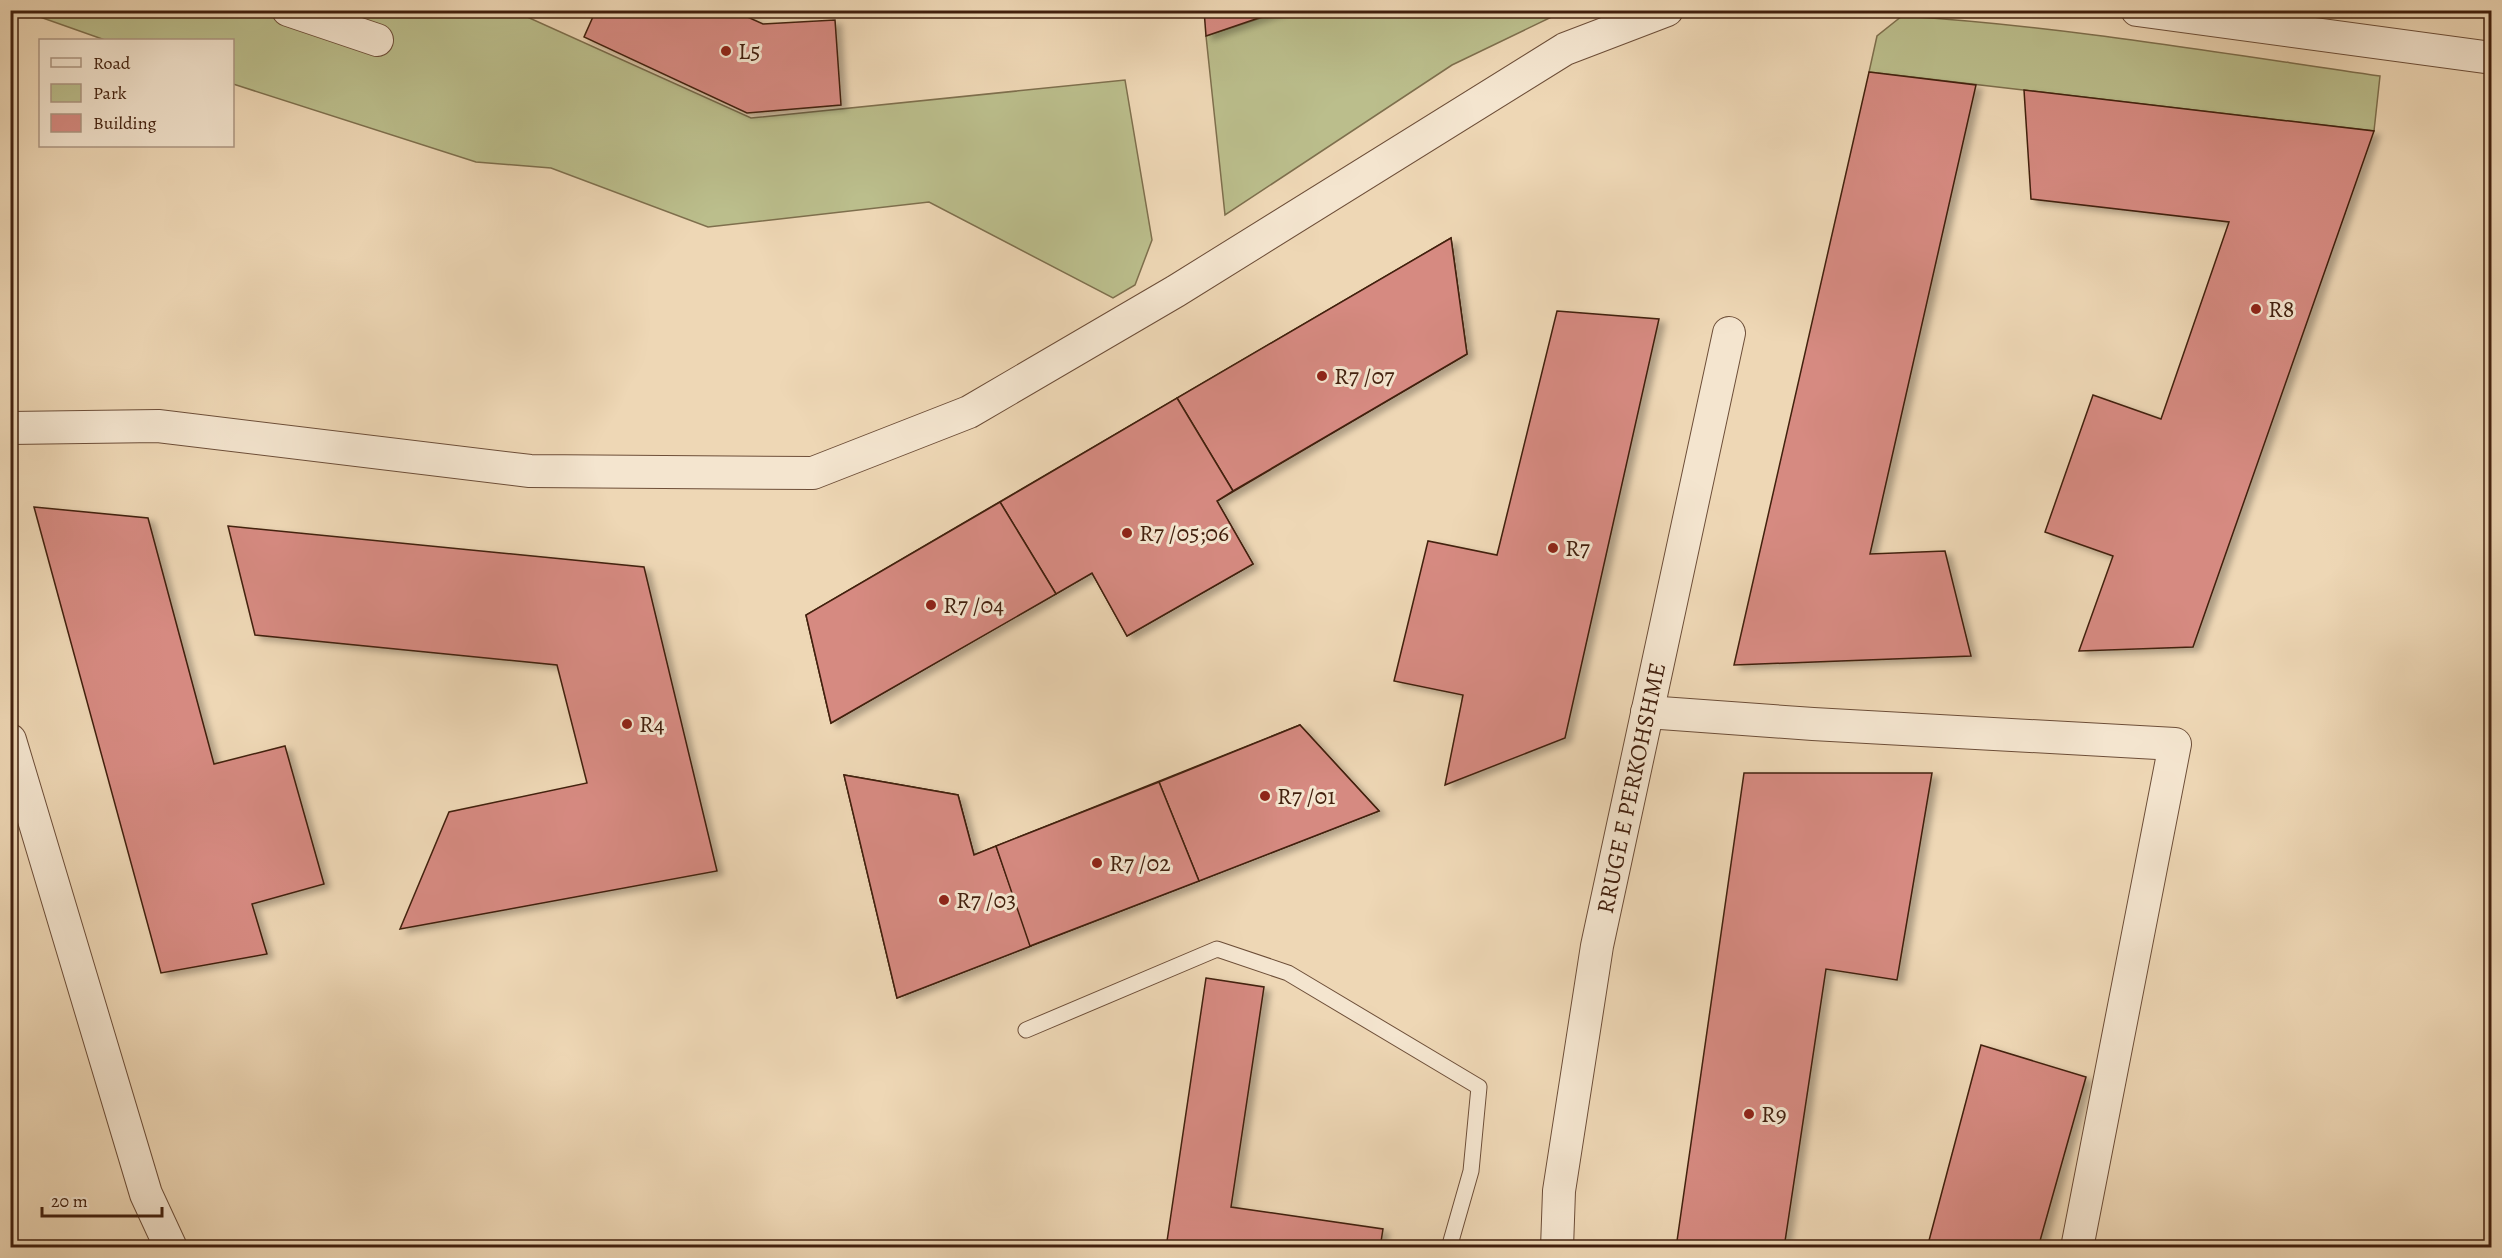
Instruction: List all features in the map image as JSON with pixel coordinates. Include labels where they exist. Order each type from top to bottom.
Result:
[{"type":"street","points":[[288,10],[377,40]]},
{"type":"street","points":[[10,428],[158,426],[530,471],[813,473],[969,412],[1176,291],[1565,49],[1667,10]]},
{"type":"street","points":[[2137,10],[2492,58]]},
{"type":"street","name":"RRUGE E PERKOHSHME","points":[[1557,1248],[1559,1191],[1597,946],[1729,333]]},
{"type":"street","points":[[1647,712],[1824,725],[2175,744],[2077,1248]]},
{"type":"street","points":[[10,740],[147,1194],[171,1248]]},
{"type":"lane","points":[[1026,1030],[1217,949],[1288,974],[1479,1087],[1471,1171],[1449,1248]]},
{"type":"green space","points":[[23,11],[514,11],[751,118],[1125,80],[1152,240],[1135,285],[1113,298],[929,202],[708,227],[551,168],[476,162],[234,84],[234,39],[102,39]]},
{"type":"green space","points":[[1282,11],[1564,11],[1452,65],[1225,215],[1206,36]]},
{"type":"green space","points":[[1902,16],[2082,33],[2380,76],[2374,131],[1869,72],[1877,36]]},
{"type":"building","name":"L5","points":[[596,10],[732,10],[763,24],[835,20],[841,105],[747,113],[584,37]]},
{"type":"building","points":[[1204,10],[1282,10],[1206,36]]},
{"type":"building","points":[[1869,72],[1976,85],[1870,554],[1945,551],[1971,656],[1734,665]]},
{"type":"building","name":"R8","points":[[2024,90],[2374,131],[2193,647],[2079,651],[2113,556],[2045,532],[2093,395],[2161,419],[2229,222],[2031,199]]},
{"type":"building","points":[[1451,238],[1467,354],[1217,501],[1253,564],[1127,636],[1092,573],[831,723],[806,615]]},
{"type":"building","name":"R7 /07","points":[[1451,238],[1467,354],[1233,491],[1177,398]]},
{"type":"building","name":"R7","points":[[1557,311],[1659,319],[1565,738],[1445,785],[1463,695],[1394,681],[1428,541],[1497,555]]},
{"type":"building","name":"R7 /05;06","points":[[1177,398],[1233,491],[1217,501],[1253,564],[1127,636],[1092,573],[1056,594],[1000,502]]},
{"type":"building","name":"R7 /04","points":[[1000,502],[1056,594],[831,723],[806,615]]},
{"type":"building","points":[[34,507],[148,518],[214,764],[285,746],[324,884],[252,904],[267,954],[161,973]]},
{"type":"building","name":"R4","points":[[228,526],[644,567],[717,871],[400,929],[449,812],[587,783],[557,665],[255,635]]},
{"type":"building","points":[[1300,725],[1379,811],[897,998],[844,775],[958,795],[974,855]]},
{"type":"building","name":"R7 /01","points":[[1300,725],[1379,811],[1199,881],[1159,782]]},
{"type":"building","name":"R9","points":[[1744,773],[1932,773],[1897,980],[1826,969],[1784,1248],[1676,1248]]},
{"type":"building","name":"R7 /03","points":[[844,775],[958,795],[974,855],[996,846],[1031,946],[897,998]]},
{"type":"building","name":"R7 /02","points":[[1159,782],[1199,881],[1030,946],[996,846]]},
{"type":"building","points":[[1206,978],[1264,987],[1231,1207],[1383,1229],[1380,1248],[1166,1248]]},
{"type":"building","points":[[1981,1045],[2086,1077],[2038,1248],[1927,1248]]},
{"type":"place","name":"L5","points":[[726,51]]},
{"type":"place","name":"R8","points":[[2256,309]]},
{"type":"place","name":"R7 /07","points":[[1322,376]]},
{"type":"place","name":"R7 /05;06","points":[[1127,533]]},
{"type":"place","name":"R7","points":[[1553,548]]},
{"type":"place","name":"R7 /04","points":[[931,605]]},
{"type":"place","name":"R4","points":[[627,724]]},
{"type":"place","name":"R7 /01","points":[[1265,796]]},
{"type":"place","name":"R7 /02","points":[[1097,863]]},
{"type":"place","name":"R7 /03","points":[[944,900]]},
{"type":"place","name":"R9","points":[[1749,1114]]}]
